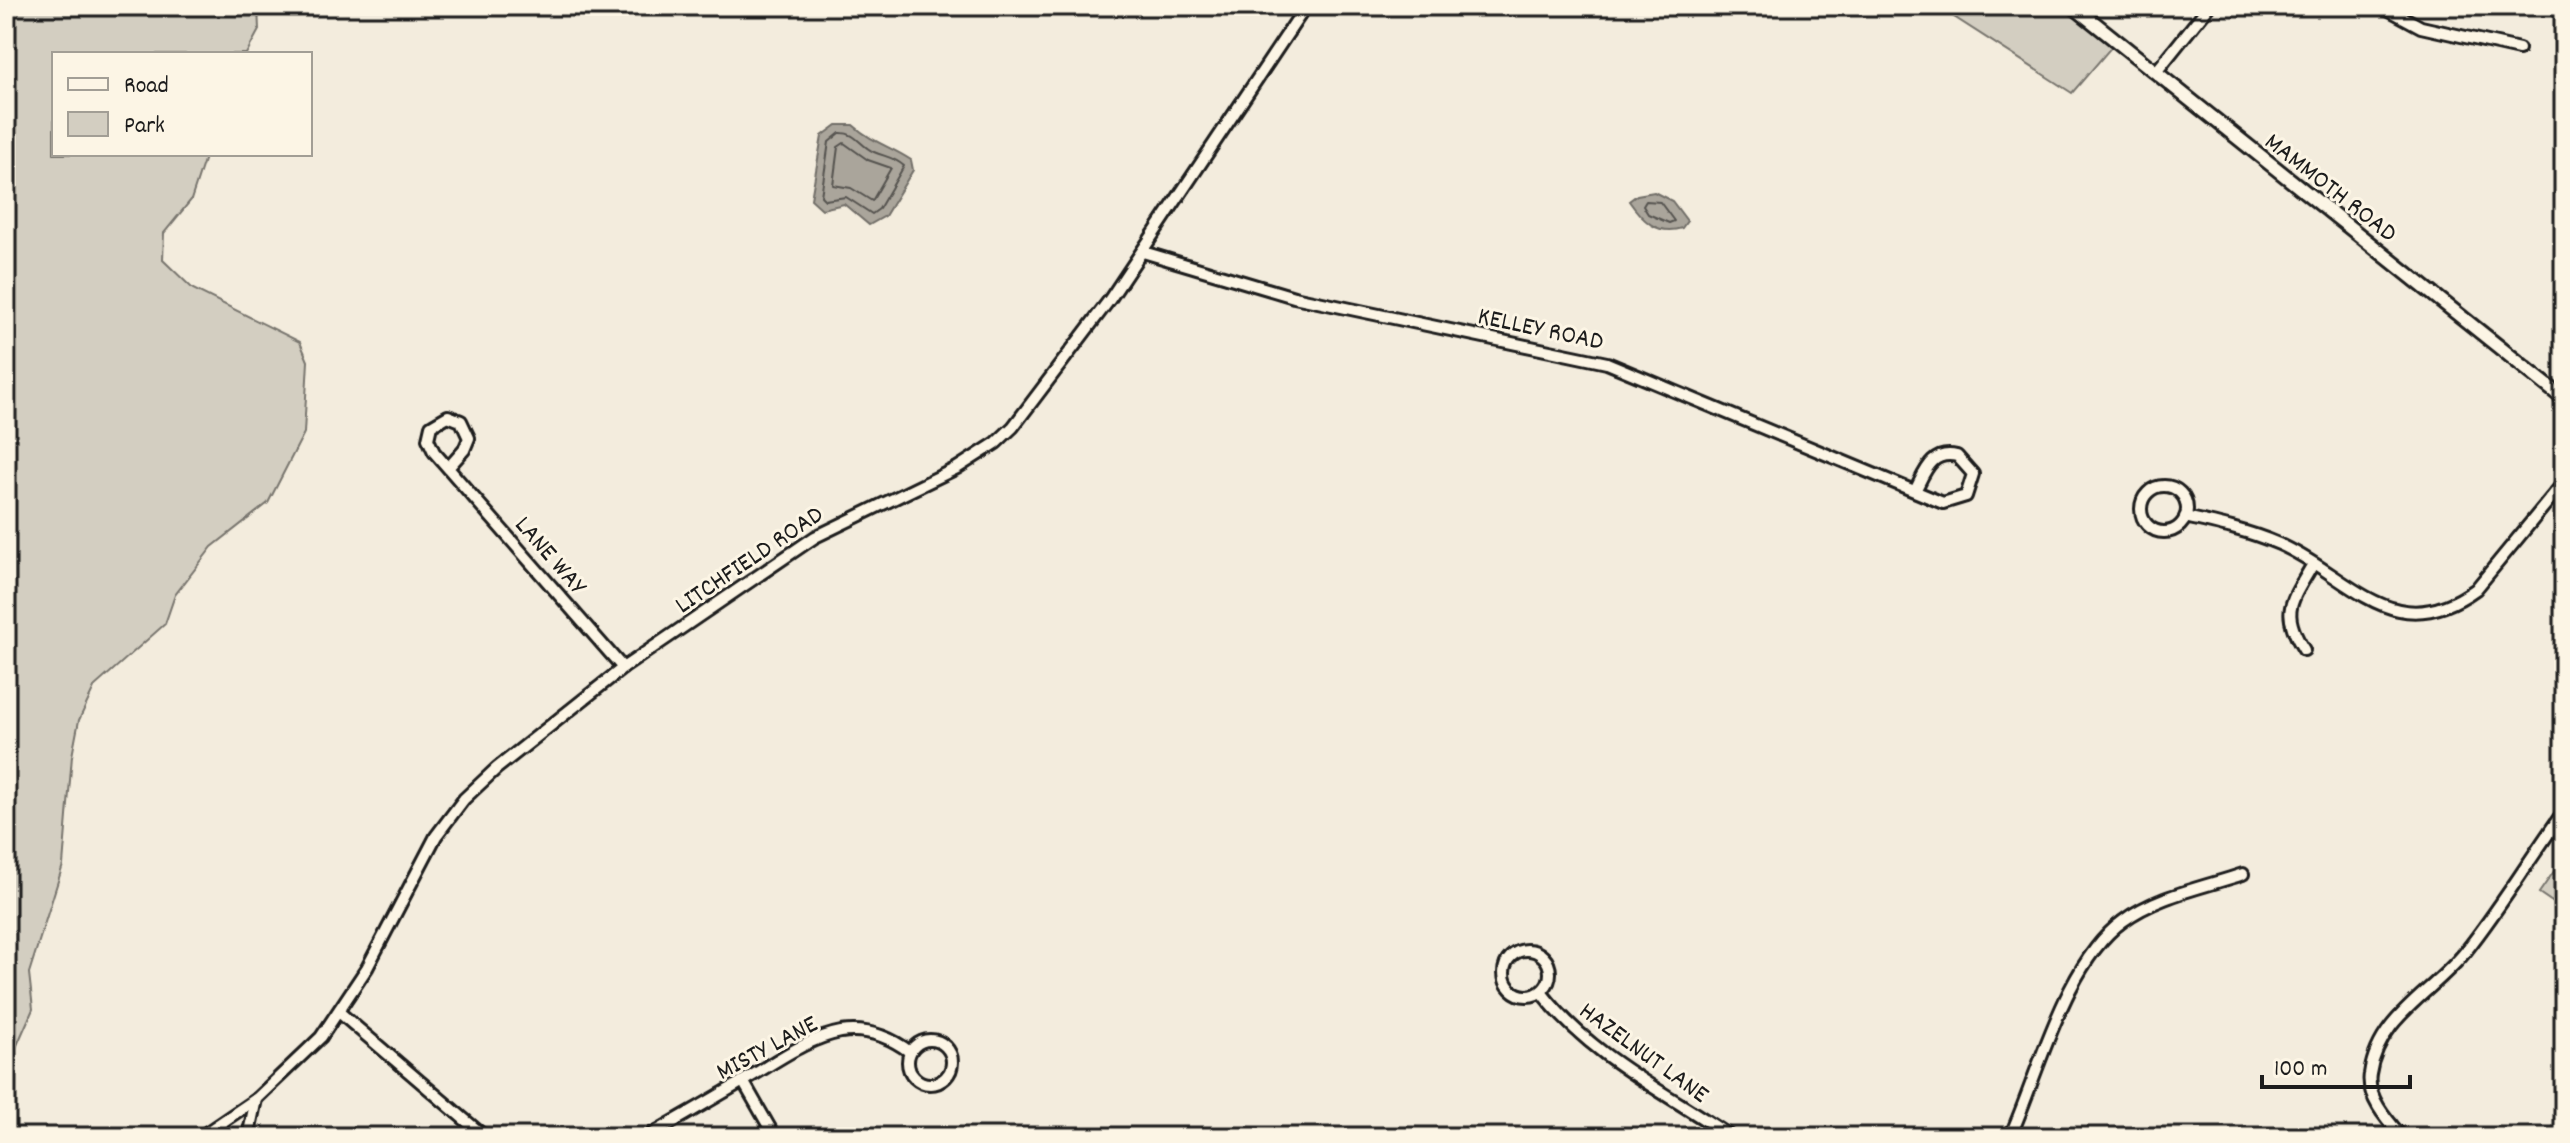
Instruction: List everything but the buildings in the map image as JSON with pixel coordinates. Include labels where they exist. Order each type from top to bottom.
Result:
[{"type":"main road","name":"MAMMOTH ROAD","points":[[2073,6],[2564,399]]},
{"type":"street","name":"LITCHFIELD ROAD","points":[[200,1137],[256,1099],[321,1037],[340,1013],[367,968],[414,873],[449,817],[497,768],[623,668],[815,537],[957,468],[996,443],[1013,427],[1143,252],[1306,6]]},
{"type":"street","points":[[2156,72],[2209,6]]},
{"type":"street","points":[[2382,6],[2421,27],[2519,49]]},
{"type":"street","name":"KELLEY ROAD","points":[[1143,252],[1294,297],[1607,363],[1943,503],[1959,501],[1971,489],[1973,474],[1957,456],[1941,455],[1928,464],[1915,491]]},
{"type":"street","name":"LANE WAY","points":[[448,468],[464,450],[469,438],[461,421],[448,416],[435,420],[428,439],[448,468],[623,668]]},
{"type":"street","points":[[2185,517],[2281,544],[2382,607],[2420,612],[2441,608],[2476,589],[2564,482]]},
{"type":"street","points":[[2169,486],[2186,502],[2185,517],[2169,532],[2154,530],[2141,513],[2143,498],[2154,488],[2169,486]]},
{"type":"street","points":[[2304,650],[2288,617],[2291,604],[2313,564]]},
{"type":"street","points":[[2402,1137],[2384,1115],[2370,1087],[2372,1066],[2386,1029],[2468,948],[2564,811]]},
{"type":"street","points":[[2010,1137],[2046,1043],[2102,940],[2142,909],[2243,874]]},
{"type":"street","points":[[1528,951],[1546,960],[1550,973],[1541,992],[1526,996],[1512,990],[1504,977],[1513,956],[1528,951]]},
{"type":"street","name":"HAZELNUT LANE","points":[[1541,992],[1563,1021],[1584,1039],[1646,1085],[1731,1137]]},
{"type":"street","points":[[340,1013],[485,1137]]},
{"type":"street","name":"MISTY LANE","points":[[647,1137],[797,1049],[839,1033],[871,1033],[910,1052]]},
{"type":"street","points":[[928,1040],[942,1043],[951,1055],[951,1069],[942,1081],[921,1083],[910,1073],[910,1052],[928,1040]]},
{"type":"street","points":[[743,1081],[775,1137]]},
{"type":"street","points":[[248,1137],[256,1099]]},
{"type":"green space","points":[[6,6],[258,6],[259,30],[247,52],[52,52],[52,156],[205,156],[191,200],[164,233],[163,260],[193,289],[300,342],[308,361],[304,433],[268,503],[212,547],[175,595],[165,624],[95,686],[79,720],[72,756],[63,865],[29,973],[33,1009],[14,1052],[15,1082],[7,1137]]},
{"type":"green space","points":[[1937,6],[2066,6],[2114,44],[2072,93]]},
{"type":"green space","points":[[2564,857],[2564,910],[2539,893]]},
{"type":"water","points":[[837,125],[853,125],[911,160],[913,170],[885,216],[869,225],[844,204],[822,209],[811,199],[822,136]]},
{"type":"water","points":[[1654,192],[1672,201],[1687,221],[1682,228],[1665,230],[1651,225],[1629,201],[1637,195]]}]
